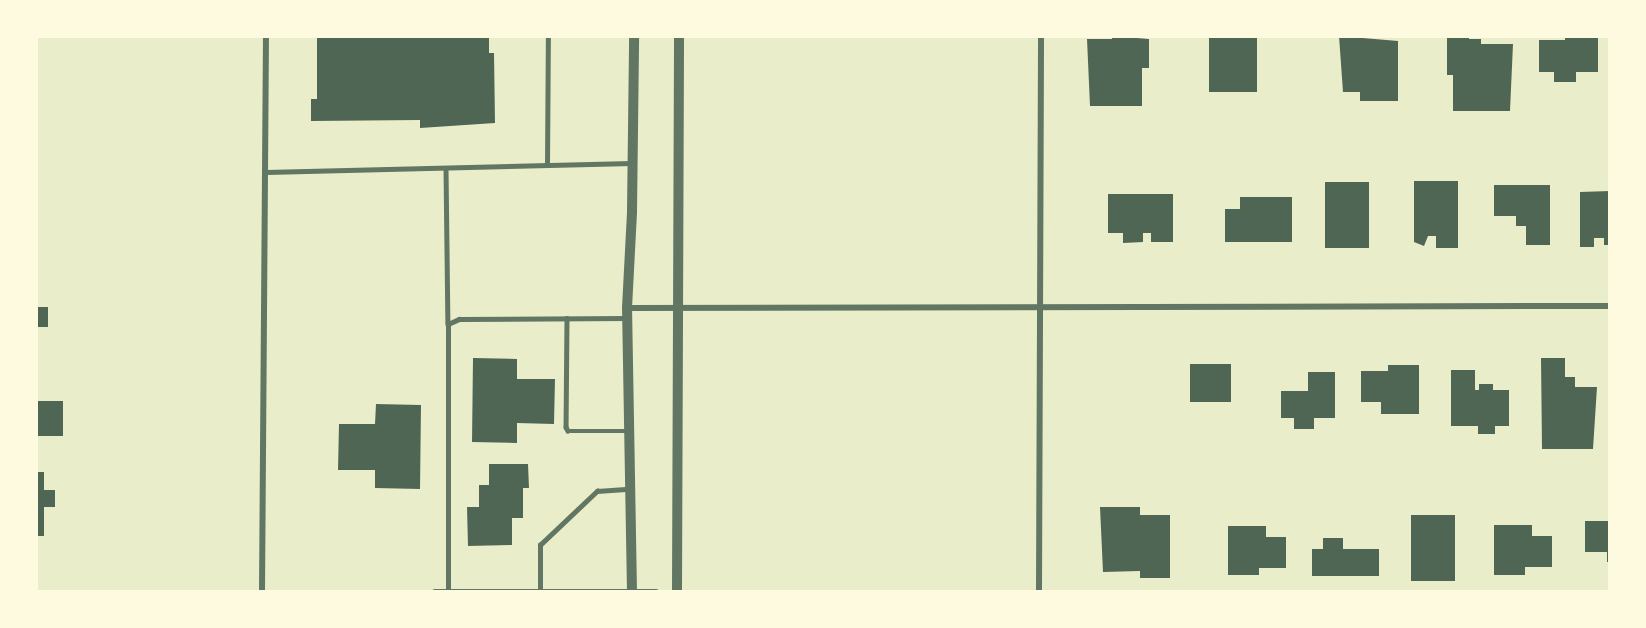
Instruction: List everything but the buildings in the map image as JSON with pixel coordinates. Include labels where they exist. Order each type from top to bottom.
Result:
[{"type":"street","points":[[262,592],[266,36]]},
{"type":"street","points":[[632,592],[627,431],[627,313],[633,163],[634,36]]},
{"type":"street","points":[[677,592],[679,36]]},
{"type":"street","points":[[1039,592],[1041,36]]},
{"type":"street","points":[[627,313],[678,308],[1610,306]]},
{"type":"street","points":[[435,592],[448,590],[656,592]]},
{"type":"lane","points":[[547,165],[548,36]]},
{"type":"lane","points":[[266,172],[633,163]]},
{"type":"lane","points":[[447,168],[448,590]]},
{"type":"lane","points":[[448,324],[475,319],[567,318],[627,313]]},
{"type":"lane","points":[[567,318],[566,427],[568,431],[627,431]]},
{"type":"lane","points":[[540,590],[540,545],[597,491],[629,489]]}]
